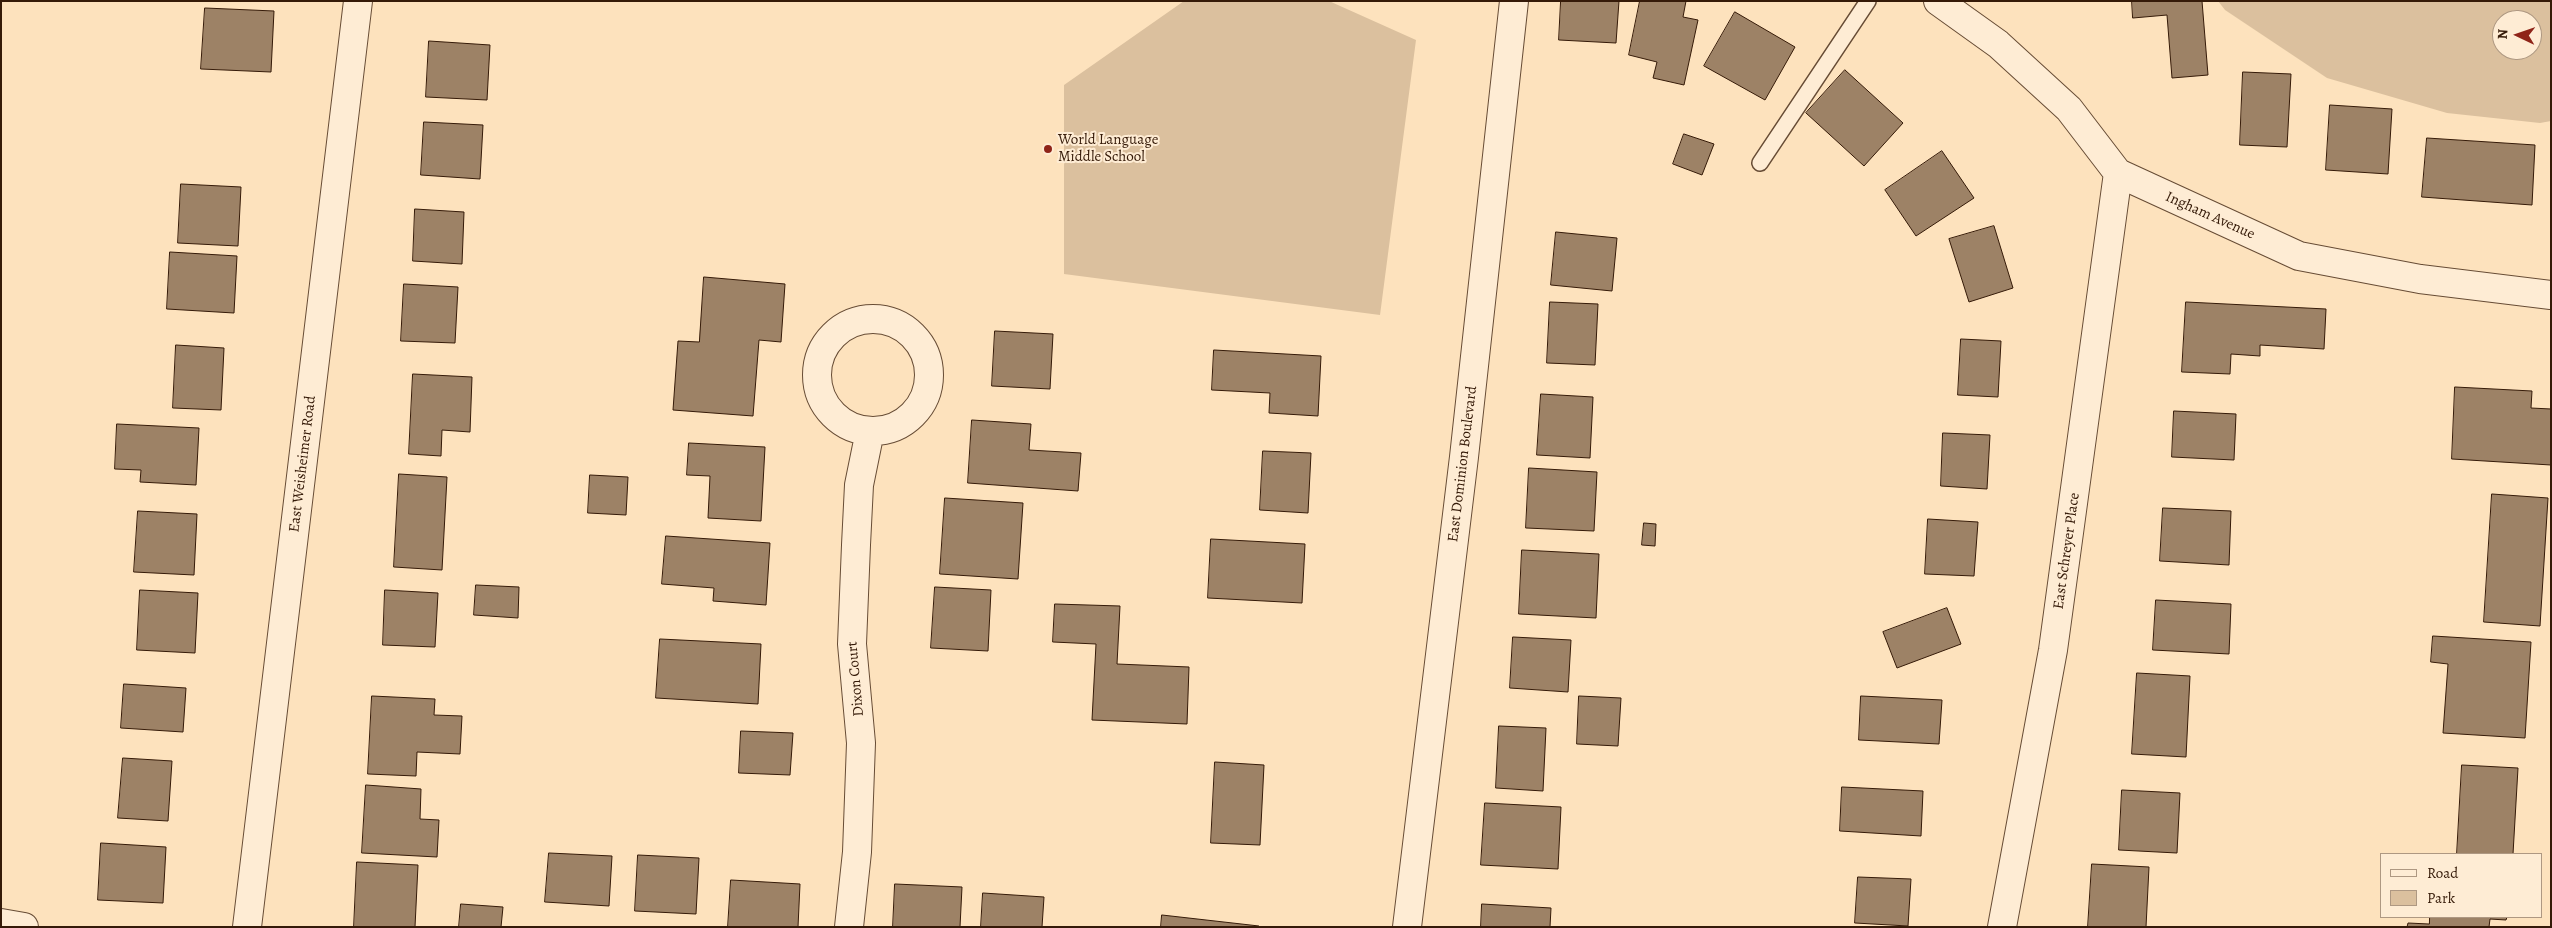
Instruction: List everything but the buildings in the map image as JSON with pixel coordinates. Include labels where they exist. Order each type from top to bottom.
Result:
[{"type":"street","name":"East Weisheimer Road","points":[[247,927],[358,1]]},
{"type":"street","name":"East Dominion Boulevard","points":[[1407,927],[1467,428],[1514,1]]},
{"type":"street","name":"Ingham Avenue","points":[[1938,1],[1998,44],[2069,109],[2118,173],[2299,256],[2420,279],[2551,295]]},
{"type":"street","name":"East Schreyer Place","points":[[2002,927],[2054,650],[2118,173]]},
{"type":"street","points":[[865,320],[883,320],[901,326],[915,339],[925,354],[929,372],[926,391],[918,408],[905,421],[888,429],[870,432],[852,427],[836,418],[825,404],[818,387],[817,369],[822,351],[840,331],[847,326],[865,320]]},
{"type":"street","name":"Dixon Court","points":[[849,927],[857,852],[861,742],[852,644],[856,545],[859,485],[870,432]]},
{"type":"street","points":[[1,923],[24,927]]},
{"type":"lane","points":[[1760,163],[1868,1]]},
{"type":"green space","points":[[1184,1],[1329,1],[1416,40],[1380,315],[1064,274],[1064,85]]},
{"type":"green space","points":[[2218,1],[2551,1],[2551,121],[2540,123],[2447,113],[2327,78],[2225,10]]},
{"type":"place","name":"World Language Middle School","points":[[1048,149]]}]
